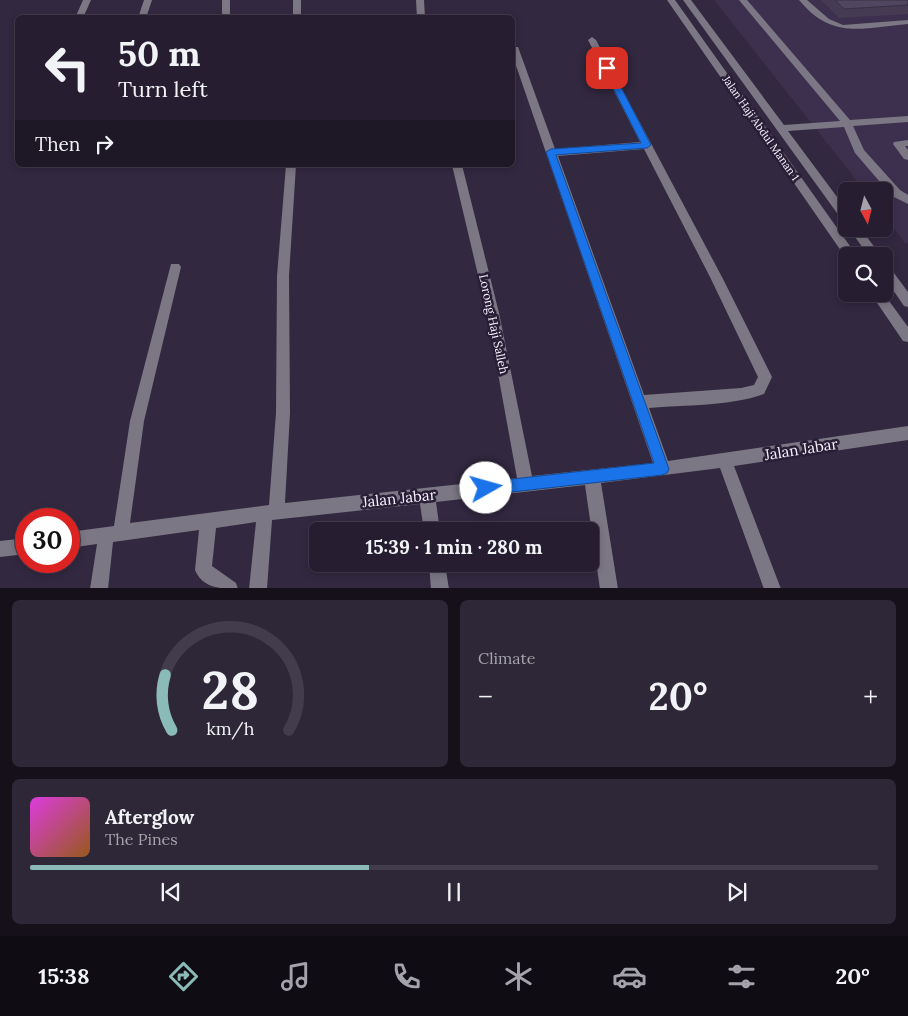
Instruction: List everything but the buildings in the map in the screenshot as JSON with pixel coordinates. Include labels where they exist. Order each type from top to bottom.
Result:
[{"type":"street","points":[[80,15],[87,0]]},
{"type":"street","points":[[143,15],[148,0]]},
{"type":"street","points":[[226,0],[226,15]]},
{"type":"street","points":[[297,0],[297,15]]},
{"type":"street","points":[[420,0],[421,15]]},
{"type":"street","name":"Jalan Haji Abdul Manan 1","points":[[671,0],[845,247]]},
{"type":"street","name":"Jalan Haji Abdul Manan 1","points":[[687,0],[838,206]]},
{"type":"street","points":[[742,0],[847,123],[859,151],[896,192],[908,200]]},
{"type":"street","points":[[803,0],[823,20],[833,25],[843,27],[908,22]]},
{"type":"street","points":[[592,40],[716,277],[765,377],[760,390],[741,394],[639,402]]},
{"type":"street","points":[[515,52],[662,469]]},
{"type":"street","points":[[781,128],[908,119]]},
{"type":"street","points":[[908,143],[898,144],[908,158]]},
{"type":"street","points":[[551,152],[647,145]]},
{"type":"street","points":[[258,588],[283,413],[284,276],[291,167]]},
{"type":"street","name":"Lorong Haji Salleh","points":[[457,167],[492,313],[526,484]]},
{"type":"street","points":[[99,588],[114,534],[137,422],[174,267]]},
{"type":"street","points":[[893,281],[908,302]]},
{"type":"street","points":[[884,302],[908,337]]},
{"type":"street","name":"Jalan Jabar","points":[[80,539],[270,512],[725,461],[908,433]]},
{"type":"street","points":[[725,461],[773,588]]},
{"type":"street","points":[[592,477],[609,588]]},
{"type":"street","points":[[427,495],[431,522]]},
{"type":"street","points":[[208,522],[203,570],[230,588]]},
{"type":"street","points":[[0,549],[15,547]]},
{"type":"street","points":[[437,572],[440,588]]},
{"type":"shaded area","points":[[714,0],[908,0],[908,243],[905,243],[893,227],[893,182],[858,182]]},
{"type":"route","points":[[486,488],[662,469],[551,152],[647,145],[607,68]]}]
